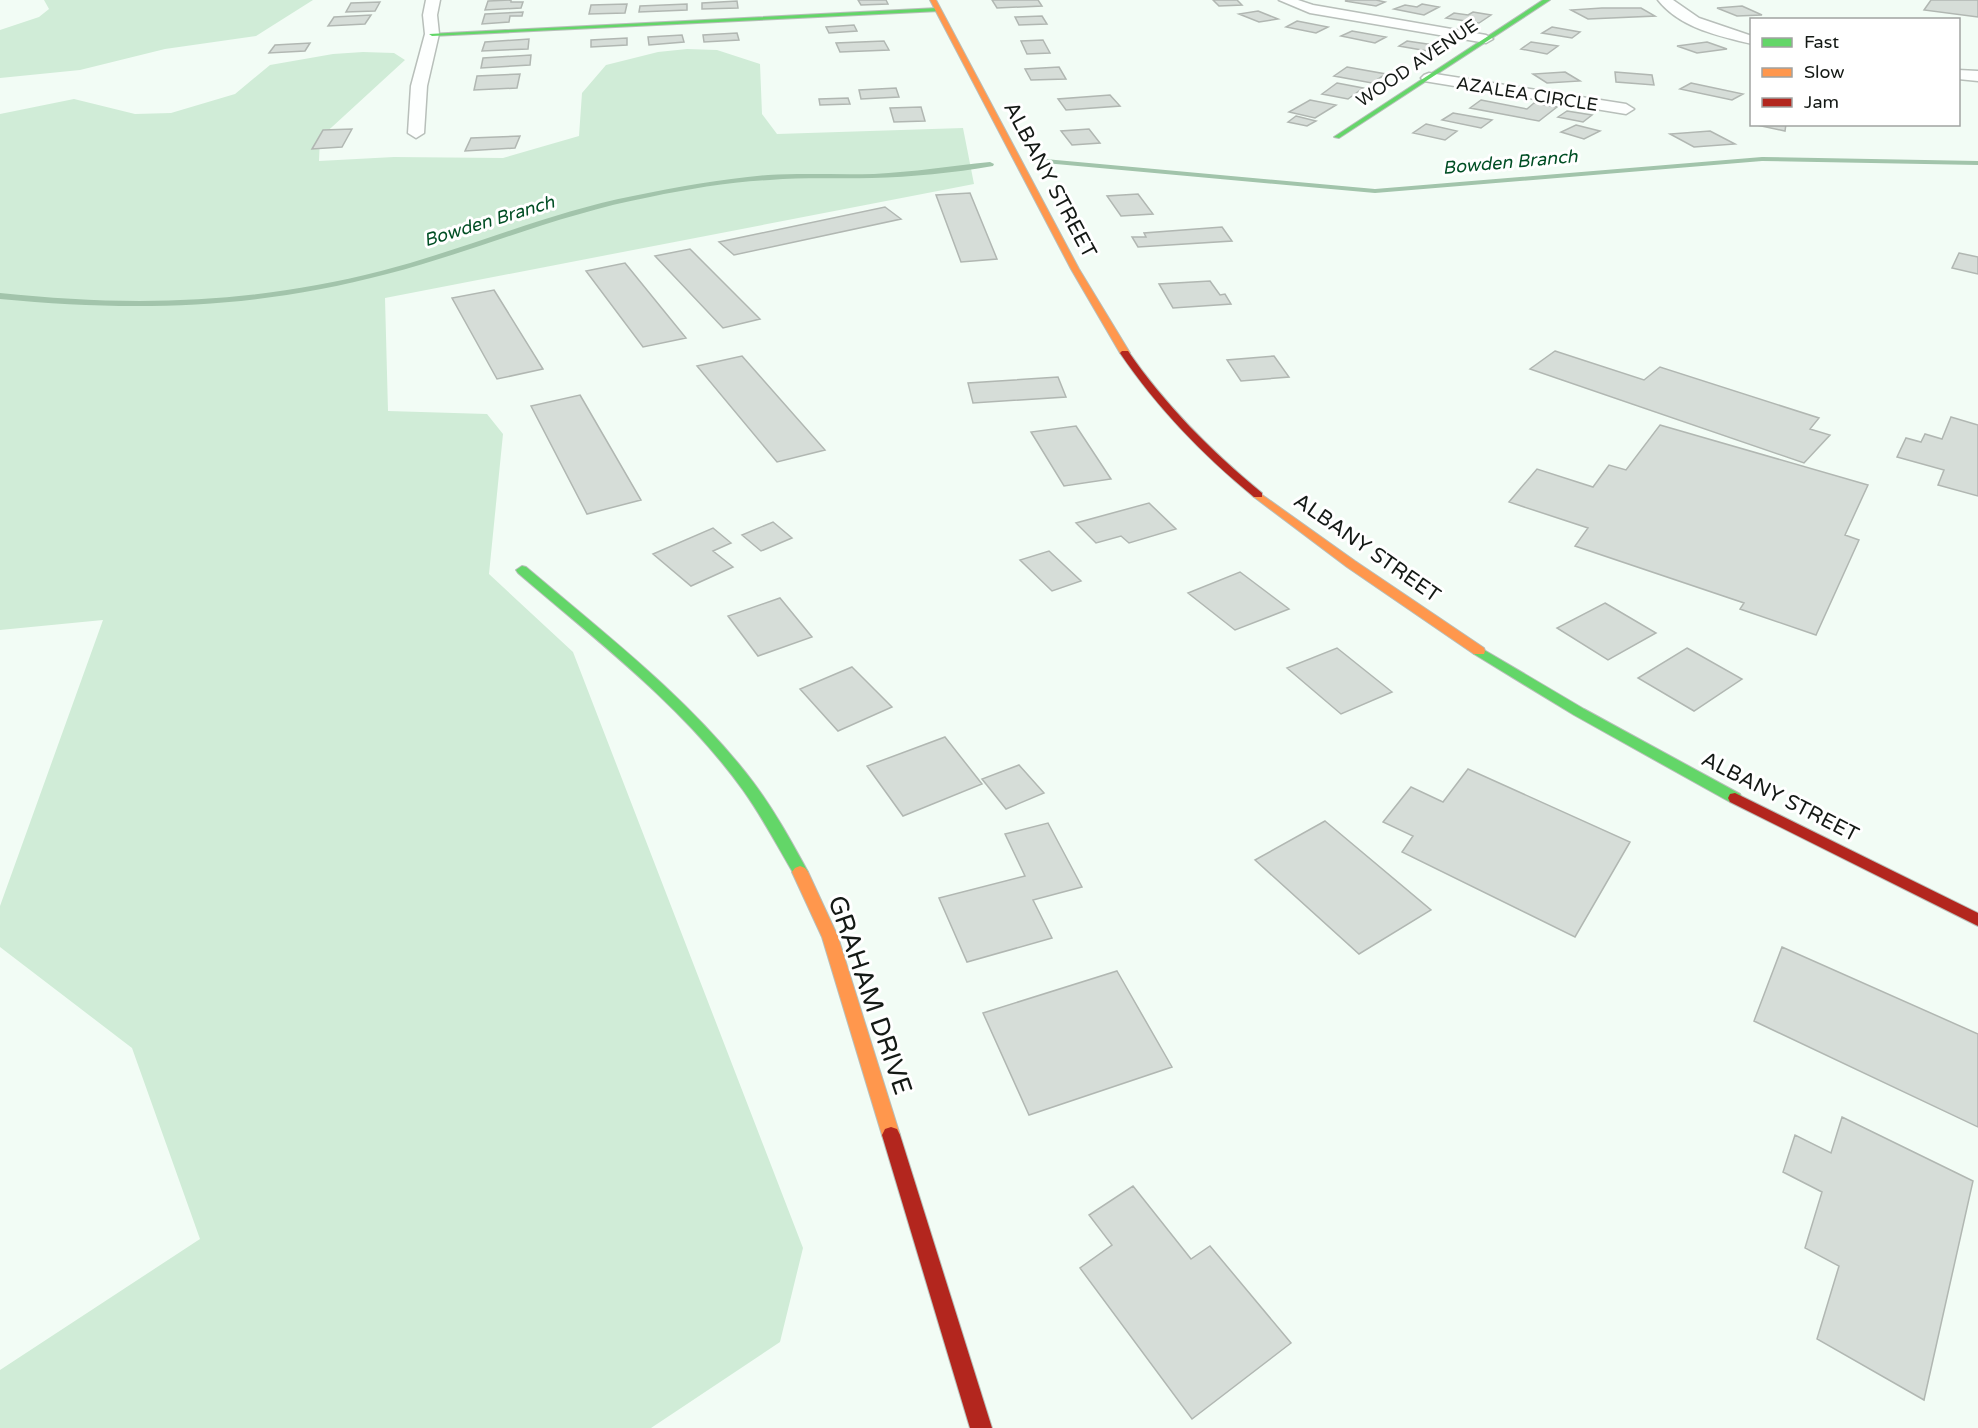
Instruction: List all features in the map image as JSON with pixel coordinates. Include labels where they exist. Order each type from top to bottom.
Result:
[{"type":"street","points":[[416,133],[419,86],[432,34],[430,15],[433,0]]},
{"type":"street","points":[[1286,0],[1310,9],[1486,39]]},
{"type":"street","name":"WOOD AVENUE","points":[[1337,137],[1547,0]]},
{"type":"street","points":[[1665,0],[1699,22],[1750,39]]},
{"type":"street","points":[[432,34],[935,5]]},
{"type":"street","name":"ALBANY STREET","points":[[935,5],[1076,274],[1137,370],[1169,412],[1213,457],[1296,524],[1391,593],[1499,665],[1629,742],[1784,825],[1978,920]]},
{"type":"street","points":[[1960,74],[1978,76]]},
{"type":"street","name":"AZALEA CIRCLE","points":[[1429,78],[1626,110]]},
{"type":"street","name":"GRAHAM DRIVE","points":[[522,570],[650,682],[732,764],[792,854],[830,937],[981,1428]]},
{"type":"green space","points":[[44,0],[313,0],[256,36],[165,49],[80,70],[0,78],[0,30],[39,17],[49,9]]},
{"type":"green space","points":[[687,49],[717,50],[760,64],[762,114],[777,134],[963,128],[974,184],[385,298],[388,411],[487,414],[503,434],[489,574],[573,652],[803,1248],[780,1342],[651,1428],[0,1428],[0,1370],[200,1239],[132,1048],[0,947],[0,906],[103,620],[0,630],[0,114],[74,99],[135,114],[171,113],[235,94],[270,65],[333,54],[394,53],[405,60],[320,138],[319,161],[394,157],[503,158],[579,136],[582,93],[606,65],[658,52]]},
{"type":"building","points":[[511,0],[511,2],[523,2],[521,8],[485,10],[488,1]]},
{"type":"building","points":[[858,0],[886,0],[888,4],[861,5]]},
{"type":"building","points":[[992,0],[1038,0],[1042,6],[997,8]]},
{"type":"building","points":[[1213,0],[1237,0],[1242,5],[1219,6]]},
{"type":"building","points":[[1931,0],[1978,0],[1978,17],[1924,10]]},
{"type":"building","points":[[737,1],[738,8],[702,9],[702,3]]},
{"type":"building","points":[[1345,1],[1385,2],[1376,6]]},
{"type":"building","points":[[380,2],[375,11],[346,12],[351,3]]},
{"type":"building","points":[[627,4],[625,13],[589,14],[591,5]]},
{"type":"building","points":[[687,4],[687,10],[639,12],[640,6]]},
{"type":"building","points":[[1422,4],[1439,7],[1424,15],[1394,9],[1405,5],[1417,7]]},
{"type":"building","points":[[1742,6],[1762,15],[1737,16],[1717,8]]},
{"type":"building","points":[[1641,8],[1655,16],[1588,19],[1571,10]]},
{"type":"building","points":[[1258,11],[1278,19],[1259,22],[1239,14]]},
{"type":"building","points":[[523,12],[522,16],[510,16],[509,22],[482,24],[485,14]]},
{"type":"building","points":[[1473,12],[1491,15],[1479,23],[1446,18],[1454,13],[1468,15]]},
{"type":"building","points":[[371,15],[365,24],[328,26],[334,17]]},
{"type":"building","points":[[1042,16],[1047,24],[1019,25],[1015,17]]},
{"type":"building","points":[[1297,21],[1328,27],[1316,33],[1286,27]]},
{"type":"building","points":[[854,25],[857,31],[829,33],[826,27]]},
{"type":"building","points":[[1552,27],[1580,32],[1572,38],[1542,33]]},
{"type":"building","points":[[1352,31],[1386,37],[1375,43],[1341,36]]},
{"type":"building","points":[[737,33],[739,40],[704,42],[703,35]]},
{"type":"building","points":[[682,35],[684,42],[649,45],[648,37]]},
{"type":"building","points":[[627,38],[627,45],[591,47],[591,40]]},
{"type":"building","points":[[529,39],[528,49],[482,51],[485,42]]},
{"type":"building","points":[[1043,40],[1050,53],[1027,54],[1021,41]]},
{"type":"building","points":[[884,41],[889,50],[840,52],[836,43]]},
{"type":"building","points":[[1407,41],[1441,46],[1433,52],[1399,46]]},
{"type":"building","points":[[1531,42],[1558,46],[1547,54],[1521,49]]},
{"type":"building","points":[[1707,42],[1727,49],[1697,53],[1677,46]]},
{"type":"building","points":[[310,43],[305,51],[269,53],[275,45]]},
{"type":"building","points":[[531,55],[530,65],[481,68],[483,58]]},
{"type":"building","points":[[1059,67],[1066,79],[1031,80],[1025,69]]},
{"type":"building","points":[[1347,67],[1386,74],[1372,83],[1334,76]]},
{"type":"building","points":[[1565,72],[1580,81],[1547,83],[1533,74]]},
{"type":"building","points":[[1615,72],[1652,75],[1654,85],[1616,82]]},
{"type":"building","points":[[520,74],[517,88],[474,90],[477,76]]},
{"type":"building","points":[[1337,83],[1363,88],[1348,99],[1322,94]]},
{"type":"building","points":[[1691,83],[1743,94],[1732,100],[1680,89]]},
{"type":"building","points":[[896,88],[899,97],[861,99],[859,90]]},
{"type":"building","points":[[1110,95],[1120,106],[1066,110],[1058,99]]},
{"type":"building","points":[[848,98],[850,104],[820,105],[819,99]]},
{"type":"building","points":[[1310,100],[1336,105],[1315,118],[1289,112]]},
{"type":"building","points":[[1481,100],[1527,109],[1534,103],[1557,107],[1539,121],[1470,108]]},
{"type":"building","points":[[921,107],[925,121],[894,122],[890,108]]},
{"type":"building","points":[[1567,111],[1592,115],[1583,122],[1558,117]]},
{"type":"building","points":[[1453,113],[1492,120],[1481,128],[1442,120]]},
{"type":"building","points":[[1296,116],[1316,121],[1307,126],[1288,122]]},
{"type":"building","points":[[1426,124],[1457,131],[1445,140],[1413,133]]},
{"type":"building","points":[[1576,125],[1600,131],[1584,139],[1561,132]]},
{"type":"building","points":[[1761,126],[1786,126],[1785,131]]},
{"type":"building","points":[[352,129],[342,147],[312,149],[323,130]]},
{"type":"building","points":[[1089,129],[1100,143],[1072,145],[1061,131]]},
{"type":"building","points":[[1710,131],[1735,144],[1694,147],[1670,134]]},
{"type":"building","points":[[520,136],[515,148],[465,151],[471,138]]},
{"type":"building","points":[[970,193],[997,259],[961,262],[936,195]]},
{"type":"building","points":[[1138,194],[1153,214],[1121,216],[1107,196]]},
{"type":"building","points":[[885,207],[901,219],[734,255],[719,242]]},
{"type":"building","points":[[1222,227],[1232,241],[1138,247],[1132,237],[1146,237],[1144,233]]},
{"type":"building","points":[[690,249],[760,319],[723,328],[655,256]]},
{"type":"building","points":[[1959,253],[1978,257],[1978,274],[1952,268]]},
{"type":"building","points":[[625,263],[686,338],[643,347],[586,271]]},
{"type":"building","points":[[1210,281],[1220,295],[1225,294],[1231,304],[1173,308],[1159,284]]},
{"type":"building","points":[[494,290],[543,369],[497,379],[452,298]]},
{"type":"building","points":[[1555,351],[1644,380],[1660,367],[1819,418],[1810,429],[1830,435],[1804,463],[1530,369]]},
{"type":"building","points":[[742,356],[825,450],[777,462],[697,366]]},
{"type":"building","points":[[1274,356],[1289,377],[1241,381],[1227,360]]},
{"type":"building","points":[[1058,377],[1066,397],[973,403],[968,383]]},
{"type":"building","points":[[580,395],[641,500],[587,514],[531,406]]},
{"type":"building","points":[[1951,417],[1978,425],[1978,496],[1938,485],[1944,470],[1897,457],[1906,438],[1921,442],[1925,434],[1942,439]]},
{"type":"building","points":[[1660,425],[1868,485],[1845,535],[1859,540],[1816,635],[1740,609],[1744,603],[1575,546],[1588,528],[1509,502],[1537,469],[1593,487],[1609,465],[1626,470]]},
{"type":"building","points":[[1076,426],[1111,479],[1064,486],[1031,432]]},
{"type":"building","points":[[1149,503],[1176,529],[1129,543],[1121,536],[1096,543],[1076,523]]},
{"type":"building","points":[[773,522],[792,538],[761,551],[742,535]]},
{"type":"building","points":[[713,528],[731,543],[713,551],[733,567],[691,586],[653,554]]},
{"type":"building","points":[[1049,551],[1081,581],[1052,591],[1020,560]]},
{"type":"building","points":[[1240,572],[1289,609],[1235,630],[1188,593]]},
{"type":"building","points":[[780,598],[812,637],[758,656],[728,616]]},
{"type":"building","points":[[1605,603],[1656,633],[1608,660],[1557,628]]},
{"type":"building","points":[[1337,648],[1392,692],[1341,714],[1287,668]]},
{"type":"building","points":[[1687,648],[1742,679],[1694,711],[1638,678]]},
{"type":"building","points":[[852,667],[892,707],[838,731],[800,689]]},
{"type":"building","points":[[945,737],[982,784],[903,816],[867,766]]},
{"type":"building","points":[[1019,765],[1044,793],[1006,809],[982,779]]},
{"type":"building","points":[[1468,769],[1630,842],[1575,937],[1402,852],[1413,836],[1383,822],[1411,787],[1443,802]]},
{"type":"building","points":[[1325,821],[1431,910],[1359,954],[1255,860]]},
{"type":"building","points":[[1048,823],[1082,887],[1033,900],[1052,938],[967,962],[939,898],[1025,876],[1005,834]]},
{"type":"building","points":[[1782,947],[1978,1034],[1978,1127],[1754,1021]]},
{"type":"building","points":[[1117,971],[1172,1067],[1029,1115],[983,1013]]},
{"type":"building","points":[[1842,1117],[1973,1181],[1924,1400],[1817,1339],[1839,1266],[1805,1248],[1822,1192],[1783,1172],[1795,1135],[1831,1153]]},
{"type":"building","points":[[1133,1186],[1191,1259],[1210,1246],[1291,1343],[1192,1419],[1080,1268],[1112,1245],[1089,1215]]},
{"type":"waterway","name":"Bowden Branch","points":[[1045,161],[1375,191],[1762,159],[1978,163]]},
{"type":"waterway","name":"Bowden Branch","points":[[0,296],[51,301],[147,305],[241,300],[336,284],[386,272],[589,208],[668,191],[770,178],[889,175],[990,164]]},
{"type":"traffic: fast","points":[[1337,137],[1547,0]]},
{"type":"traffic: fast","points":[[432,34],[938,10]]},
{"type":"traffic: fast","points":[[522,570],[640,672],[714,745],[747,785],[776,827],[800,872]]},
{"type":"traffic: fast","points":[[1479,651],[1579,712],[1735,798]]},
{"type":"traffic: slow","points":[[933,0],[1075,269],[1125,353]]},
{"type":"traffic: slow","points":[[1258,495],[1351,564],[1479,651]]},
{"type":"traffic: slow","points":[[800,872],[830,937],[891,1135]]},
{"type":"traffic: jam","points":[[1125,353],[1153,393],[1169,411],[1221,463],[1258,495]]},
{"type":"traffic: jam","points":[[1735,798],[1978,920]]},
{"type":"traffic: jam","points":[[891,1135],[981,1428]]}]
